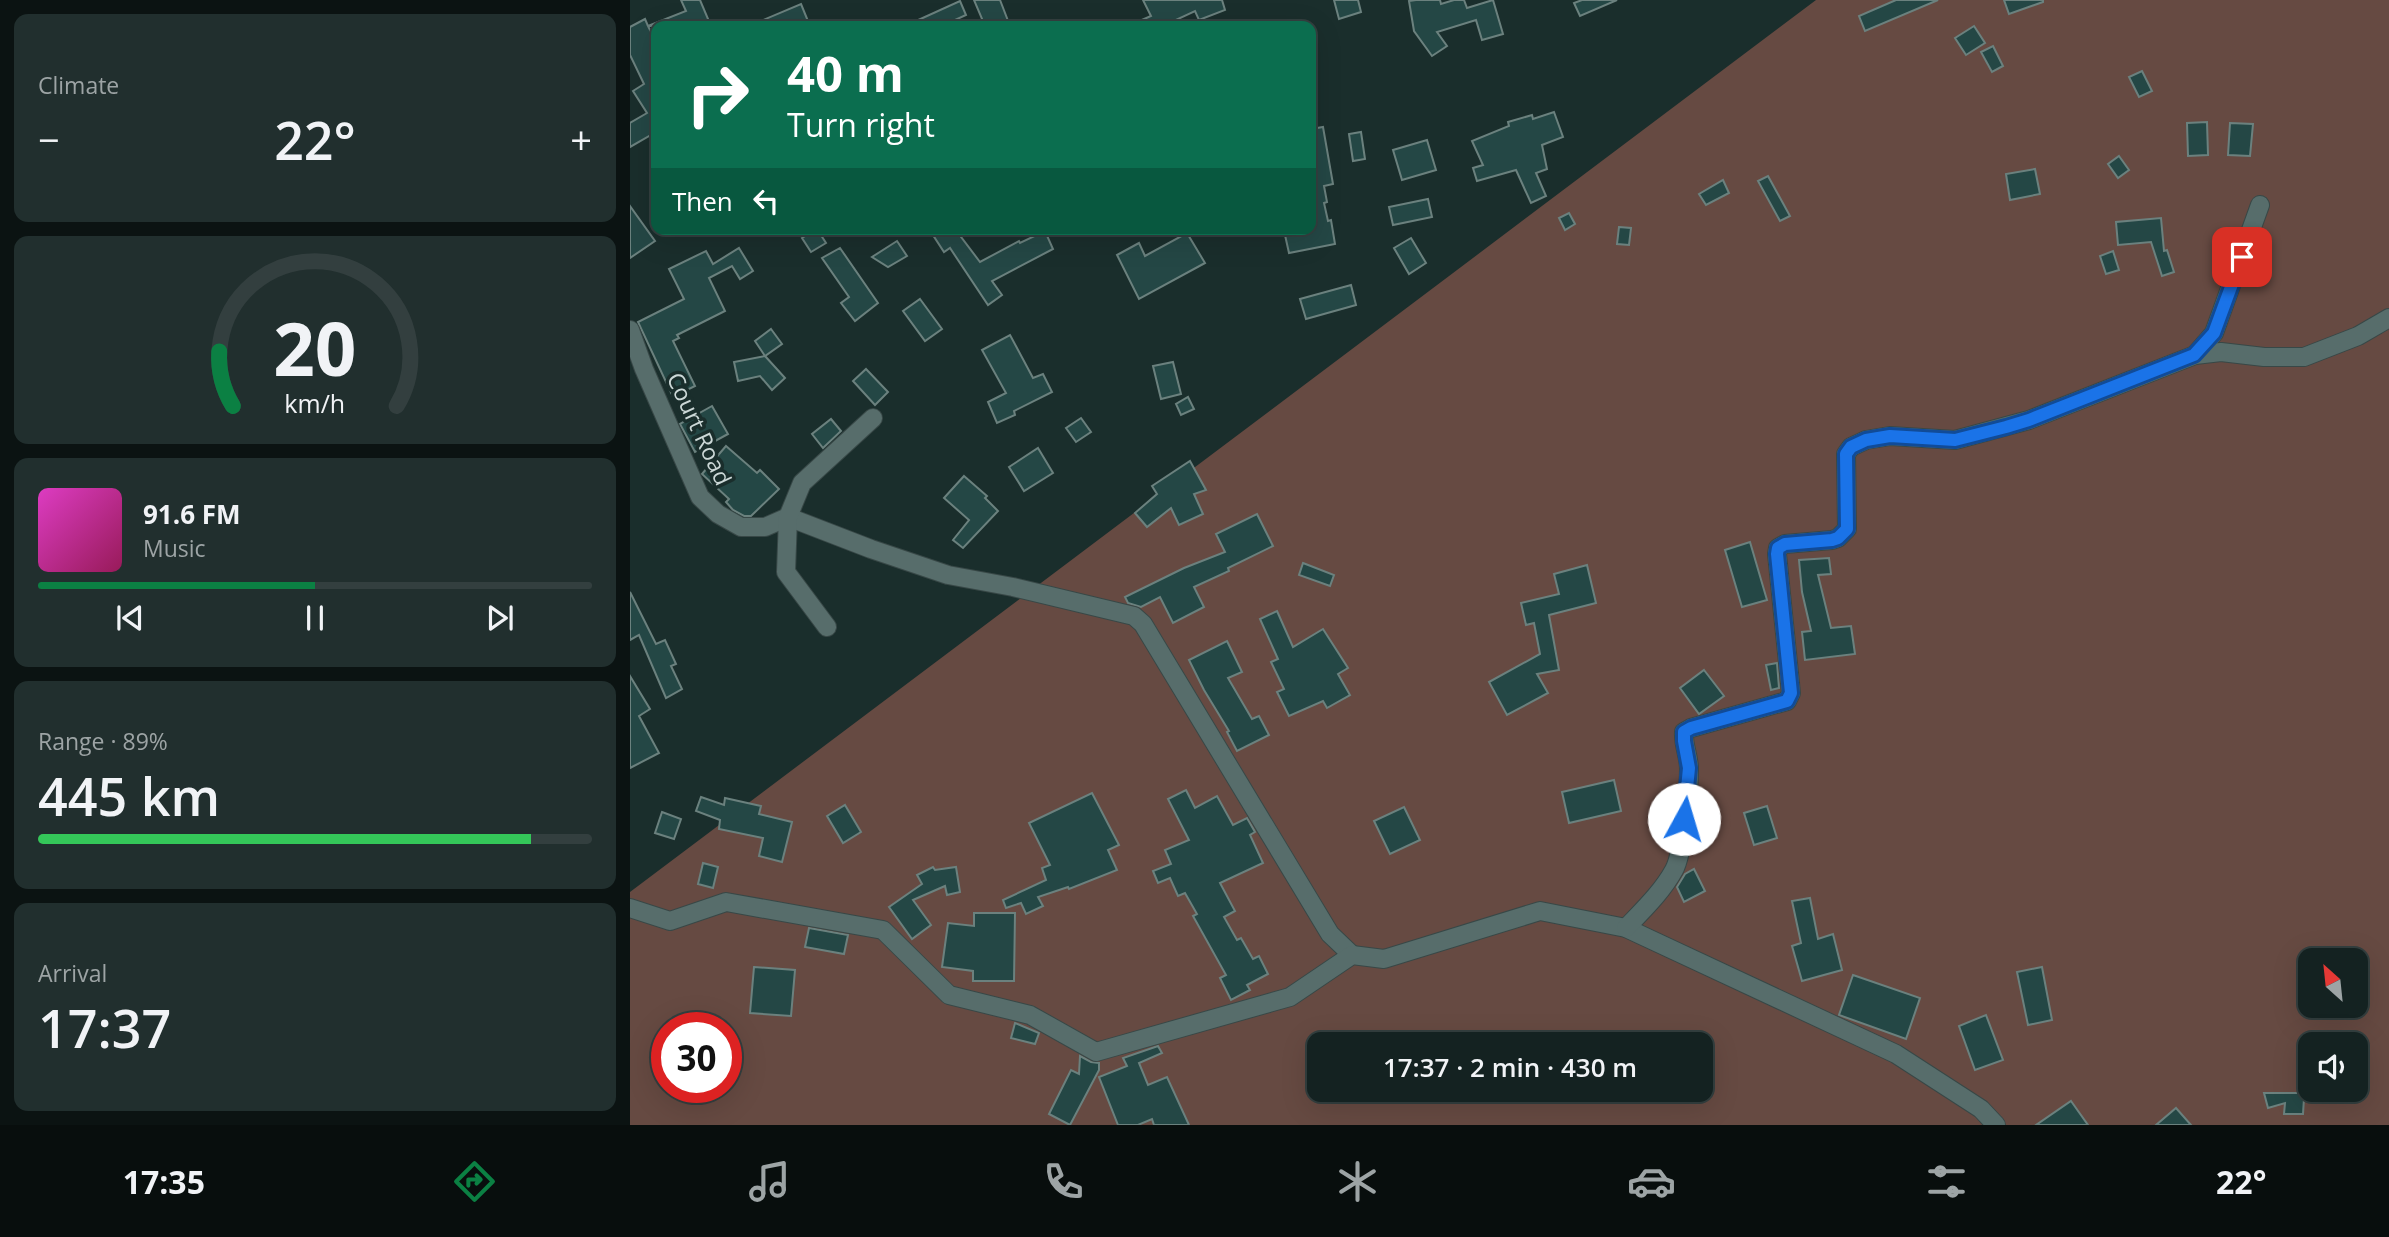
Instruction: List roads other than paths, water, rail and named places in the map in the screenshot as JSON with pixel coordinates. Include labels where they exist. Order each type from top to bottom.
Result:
[{"type":"street","points":[[2194,355],[2214,333],[2260,205]]},
{"type":"street","points":[[1626,928],[1649,904],[1675,869],[1681,844],[1689,768],[1684,732],[1787,701],[1791,693],[1778,548],[1785,544],[1832,540],[1847,529],[1846,454],[1851,447],[1866,440],[1890,436],[1955,440],[1982,433],[2029,420],[2194,355],[2221,352],[2264,357],[2304,357],[2358,336],[2389,318]]},
{"type":"street","name":"Court Road","points":[[630,330],[644,369],[700,497],[718,514],[741,527],[765,527],[788,517]]},
{"type":"street","points":[[827,627],[786,572],[788,517],[802,483],[873,418]]},
{"type":"street","points":[[788,517],[948,575],[1013,587],[1134,616],[1143,624],[1330,934],[1352,955],[1384,959],[1540,911],[1626,928],[1896,1054],[1981,1109],[1996,1125]]},
{"type":"street","points":[[630,908],[670,921],[726,902],[883,930],[949,996],[1030,1015],[1096,1052],[1290,997],[1352,955]]}]
